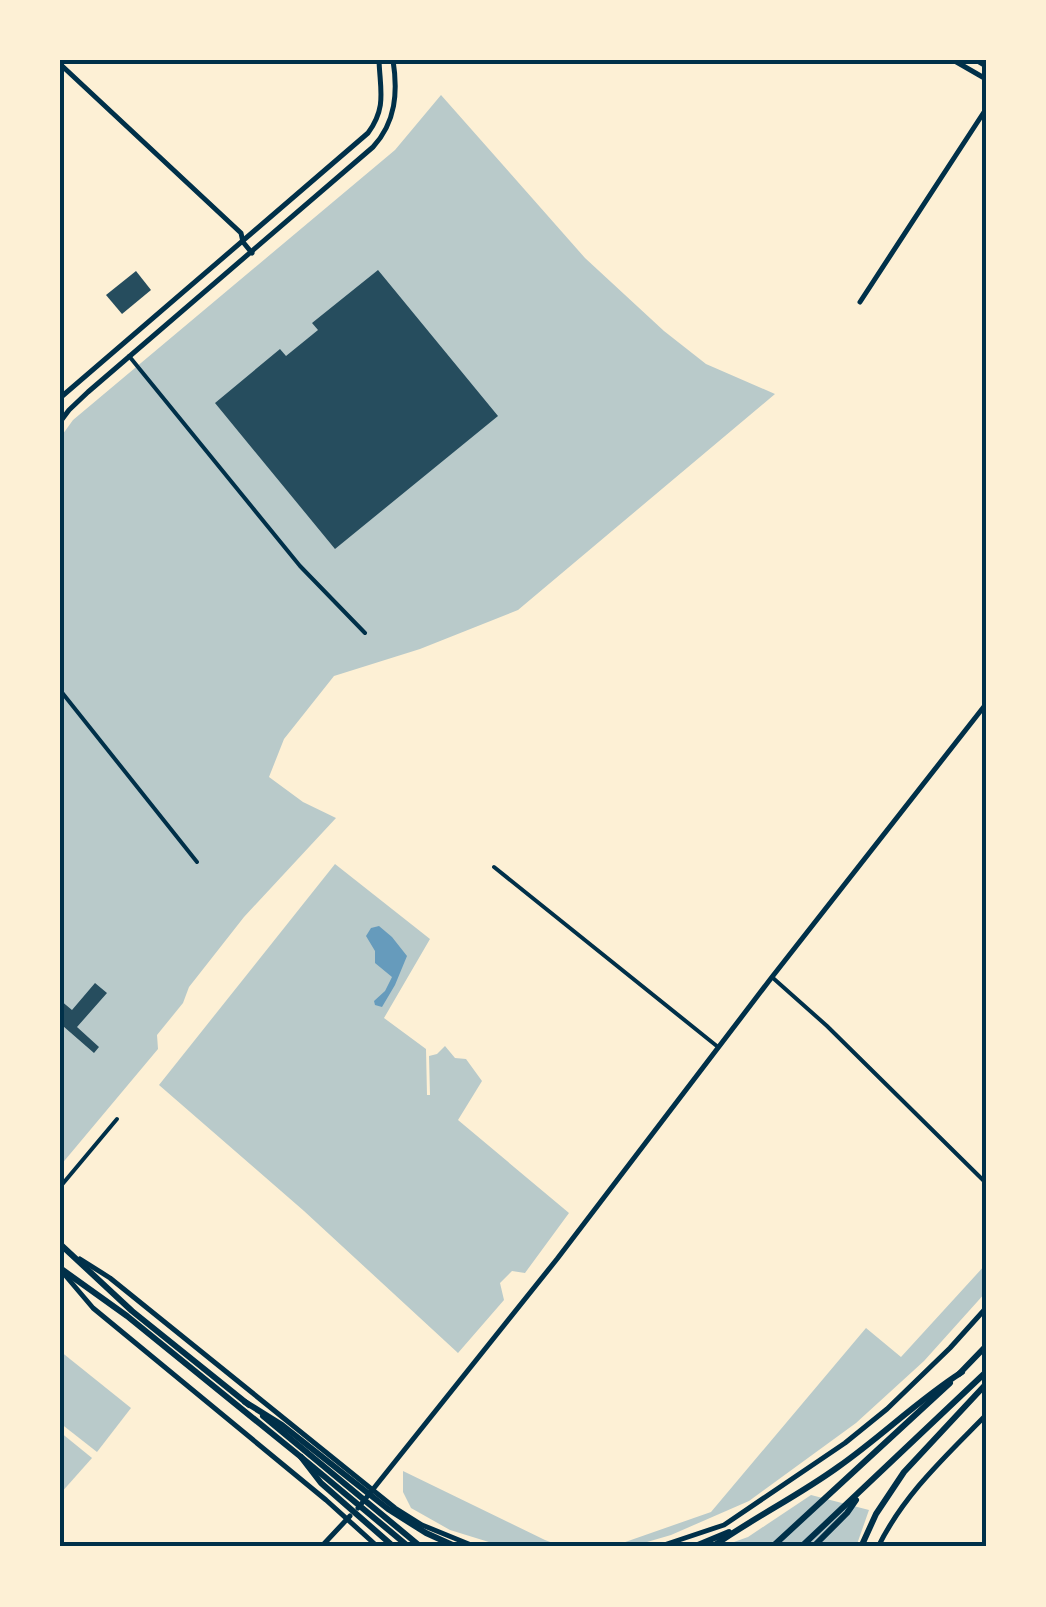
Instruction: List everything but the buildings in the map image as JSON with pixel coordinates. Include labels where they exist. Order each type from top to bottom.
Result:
[{"type":"main road","points":[[60,398],[368,133],[380,116],[379,60]]},
{"type":"main road","points":[[60,422],[78,400],[380,139],[395,100],[393,60]]},
{"type":"main road","points":[[953,60],[986,79]]},
{"type":"main road","points":[[976,60],[986,66]]},
{"type":"main road","points":[[60,64],[241,233],[252,253]]},
{"type":"main road","points":[[860,302],[986,109]]},
{"type":"main road","points":[[322,1547],[373,1491],[557,1259],[986,704]]},
{"type":"main road","points":[[60,1244],[129,1314],[409,1547]]},
{"type":"main road","points":[[72,1254],[110,1278],[373,1491],[422,1525],[476,1547]]},
{"type":"main road","points":[[60,1268],[129,1314],[245,1402],[421,1547]]},
{"type":"main road","points":[[60,1268],[93,1308],[378,1547]]},
{"type":"main road","points":[[658,1547],[724,1525],[845,1444],[887,1409],[986,1308]]},
{"type":"main road","points":[[772,1547],[986,1346]]},
{"type":"main road","points":[[712,1547],[841,1466],[929,1393],[962,1372]]},
{"type":"main road","points":[[801,1547],[986,1372]]},
{"type":"main road","points":[[861,1547],[876,1514],[904,1472],[986,1384]]},
{"type":"main road","points":[[245,1402],[282,1424],[388,1510],[457,1547]]},
{"type":"main road","points":[[878,1547],[913,1491],[986,1414]]},
{"type":"main road","points":[[301,1456],[321,1482],[394,1547]]},
{"type":"main road","points":[[813,1547],[847,1513],[862,1491]]},
{"type":"main road","points":[[693,1547],[740,1528]]},
{"type":"street","points":[[129,356],[307,575],[365,632]]},
{"type":"street","points":[[60,690],[198,862]]},
{"type":"street","points":[[494,867],[718,1047]]},
{"type":"street","points":[[772,977],[986,1183]]},
{"type":"street","points":[[60,1187],[117,1120]]},
{"type":"shaded area","points":[[441,95],[585,258],[664,331],[706,364],[775,394],[518,610],[420,649],[334,676],[284,739],[269,777],[303,802],[336,818],[244,917],[157,1035],[158,1049],[60,1166],[60,438],[73,420],[395,150]]},
{"type":"shaded area","points":[[335,864],[430,939],[384,1018],[426,1049],[427,1095],[429,1056],[445,1046],[455,1058],[466,1059],[482,1081],[458,1120],[569,1213],[525,1273],[512,1271],[500,1283],[504,1300],[458,1353],[159,1085]]},
{"type":"shaded area","points":[[986,1264],[986,1292],[924,1361],[856,1423],[749,1501],[671,1535],[630,1547],[611,1547],[711,1512],[866,1328],[901,1357]]},
{"type":"shaded area","points":[[60,1351],[131,1408],[97,1452],[60,1423]]},
{"type":"shaded area","points":[[60,1432],[92,1458],[60,1494]]},
{"type":"shaded area","points":[[403,1471],[564,1547],[505,1547],[450,1530],[411,1508],[403,1492]]},
{"type":"shaded area","points":[[811,1495],[869,1510],[856,1547],[720,1547],[748,1537]]},
{"type":"water","points":[[379,926],[407,956],[382,1007],[374,1001],[392,977],[375,963],[375,951],[366,936],[371,928]]}]
